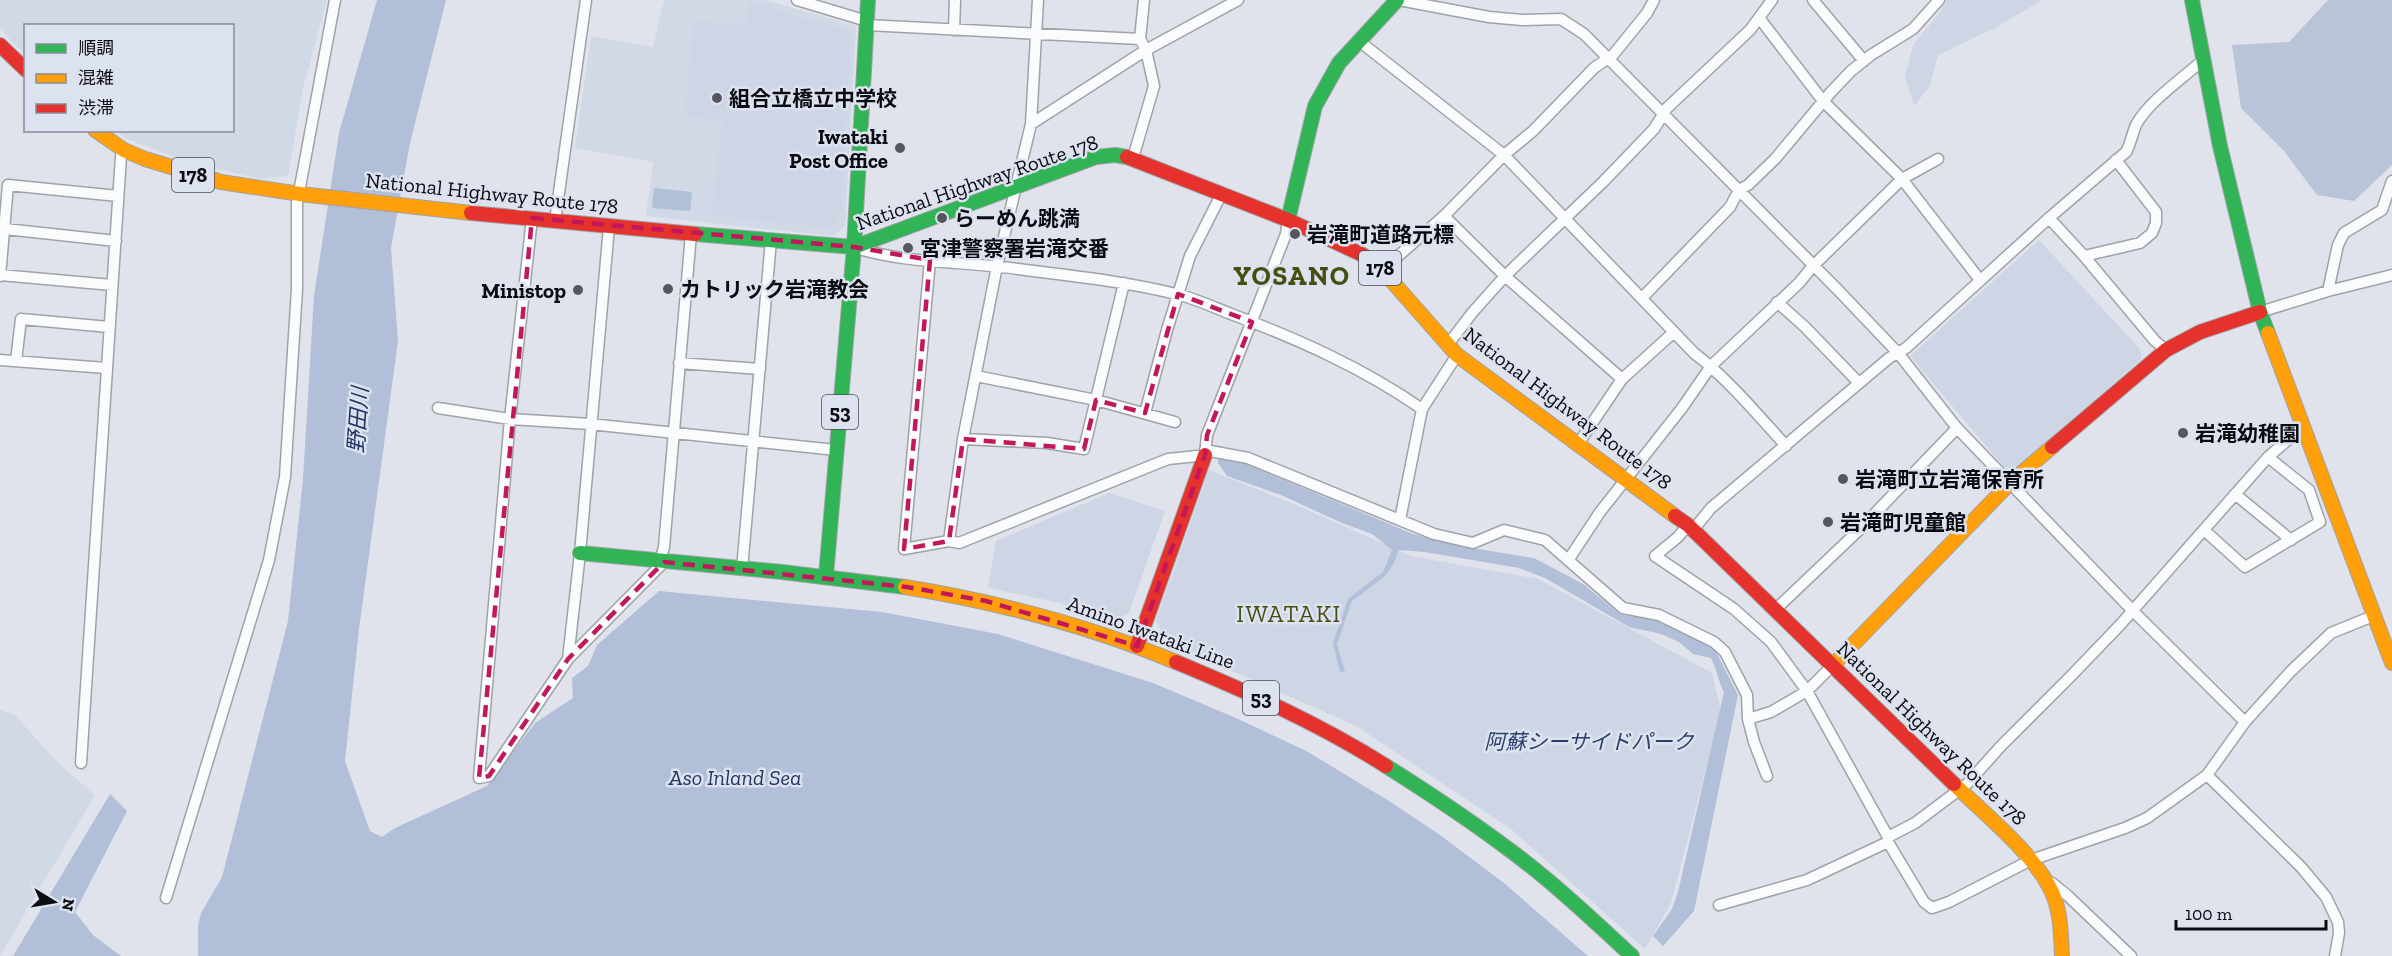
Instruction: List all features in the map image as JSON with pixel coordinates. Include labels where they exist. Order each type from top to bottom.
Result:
[{"type":"main road","points":[[854,247],[868,0]]},
{"type":"main road","points":[[1288,220],[1315,106],[1339,63],[1398,0]]},
{"type":"main road","points":[[2192,0],[2220,146],[2260,312],[2373,616],[2391,657]]},
{"type":"main road","points":[[0,45],[24,68]]},
{"type":"main road","name":"National Highway Route 178","points":[[98,132],[124,150],[183,173],[221,182],[300,194],[609,227],[854,247],[1015,185],[1096,157],[1114,155],[1133,158],[1288,220],[1363,255],[1382,270],[1452,350],[1690,527],[2031,860],[2048,880],[2057,904],[2062,956]]},
{"type":"main road","name":"53","points":[[826,576],[854,247]]},
{"type":"main road","points":[[1833,665],[2011,482],[2166,350],[2184,338],[2215,325],[2260,312]]},
{"type":"main road","points":[[1137,646],[1204,454]]},
{"type":"main road","name":"Amino Iwataki Line","points":[[580,553],[826,576],[907,587],[986,602],[1051,619],[1137,646],[1240,687],[1344,739],[1452,808],[1507,849],[1596,921],[1632,956]]},
{"type":"street","points":[[166,898],[269,560],[285,477],[297,289],[297,203],[335,0]]},
{"type":"street","points":[[555,220],[586,0]]},
{"type":"street","points":[[797,0],[867,23],[954,30],[1140,39]]},
{"type":"street","points":[[954,30],[955,0]]},
{"type":"street","points":[[949,541],[963,439],[997,266],[1031,124],[1038,0]]},
{"type":"street","points":[[1133,158],[1154,86],[1146,50],[1140,39],[1144,0]]},
{"type":"street","points":[[1031,124],[1146,50],[1238,0]]},
{"type":"street","points":[[1398,0],[1489,17],[1522,20],[1561,19],[1584,34],[1898,353],[1958,428],[2132,610],[2245,722]]},
{"type":"street","points":[[1382,270],[1444,216],[1504,155],[1533,131],[1594,68],[1613,55],[1647,13],[1654,0]]},
{"type":"street","points":[[1400,519],[1422,408],[1472,313],[1505,276],[1654,129],[1667,108],[1721,59],[1760,19],[1772,0]]},
{"type":"street","points":[[1814,0],[1864,61]]},
{"type":"street","points":[[1642,298],[1730,207],[1739,190],[1748,185],[1776,159],[1823,101],[1851,71],[1913,29],[1939,0]]},
{"type":"street","points":[[1760,19],[1823,101],[1902,179],[1980,279]]},
{"type":"street","points":[[1359,41],[1504,155],[1694,353],[1711,366],[1786,446]]},
{"type":"street","points":[[2203,60],[2146,111],[2135,127],[2133,140],[2126,152],[1980,279],[1906,348],[1889,358],[1656,556],[1734,609],[1771,642],[1807,692],[1924,902],[1932,908],[1949,902],[2031,860],[2125,828],[2147,818],[2206,775],[2245,722],[2291,670],[2331,633],[2373,616]]},
{"type":"street","points":[[81,764],[120,156],[124,150]]},
{"type":"street","points":[[1569,559],[1600,513],[1682,408],[1711,366],[1799,283],[1813,266],[1902,179],[1938,159]]},
{"type":"street","points":[[2084,256],[2140,243],[2152,233],[2156,223],[2156,212],[2116,160]]},
{"type":"street","points":[[2328,291],[2338,245],[2344,233],[2382,210],[2392,181]]},
{"type":"street","points":[[112,285],[0,275],[8,184],[118,196]]},
{"type":"street","points":[[1145,413],[1190,256],[1222,193]]},
{"type":"street","points":[[1444,216],[1505,276],[1622,379]]},
{"type":"street","points":[[532,218],[510,419],[479,778],[489,776],[568,659],[662,561],[691,234]]},
{"type":"street","points":[[2049,218],[2155,341],[2166,350]]},
{"type":"street","points":[[1204,454],[1207,435],[1286,234],[1288,220]]},
{"type":"street","points":[[568,659],[580,553],[609,227]]},
{"type":"street","points":[[5,230],[116,241]]},
{"type":"street","points":[[742,569],[771,240]]},
{"type":"street","points":[[854,247],[878,255],[997,266],[1124,283],[1178,294],[1252,322],[1354,367],[1383,382],[1422,408]]},
{"type":"street","points":[[930,260],[904,549],[949,541],[959,543],[1168,459],[1204,454],[1248,458],[1434,534],[1473,543],[1504,530],[1536,536],[1545,540],[1569,559],[1623,608],[1659,615],[1714,642],[1725,652],[1747,695],[1748,719],[1767,776]]},
{"type":"street","points":[[2260,312],[2328,291],[2392,275]]},
{"type":"street","points":[[963,439],[1047,443],[1084,449],[1124,283]]},
{"type":"street","points":[[1777,302],[1805,327],[1859,383]]},
{"type":"street","points":[[16,361],[21,319],[109,327]]},
{"type":"street","points":[[1578,444],[1622,379],[1674,332]]},
{"type":"street","points":[[0,360],[106,368]]},
{"type":"street","points":[[680,363],[760,369]]},
{"type":"street","points":[[976,376],[1096,400],[1176,422]]},
{"type":"street","points":[[438,408],[510,419],[590,423],[836,450]]},
{"type":"street","points":[[1719,905],[1807,880],[1915,823],[1967,784],[2132,610],[2268,457],[2304,426]]},
{"type":"street","points":[[1775,610],[1857,531],[1958,428]]},
{"type":"street","points":[[2204,530],[2245,567],[2320,522],[2309,490],[2268,457]]},
{"type":"street","points":[[2235,494],[2291,540]]},
{"type":"street","points":[[1748,719],[1771,712],[1807,692],[1833,665]]},
{"type":"street","points":[[2206,775],[2301,867],[2326,897],[2338,922],[2339,933],[2335,956]]},
{"type":"street","points":[[2048,880],[2070,897],[2132,956]]},
{"type":"highlighted area","points":[[532,218],[854,247],[930,260],[904,549],[949,541],[963,439],[1084,449],[1096,400],[1145,413],[1178,294],[1252,322],[1207,435],[1205,455],[1137,646],[986,601],[907,587],[664,562],[568,659],[489,776],[479,778]]},
{"type":"shaded area","points":[[0,0],[327,0],[303,88],[288,176],[259,179],[189,162],[129,140],[117,132],[234,132],[234,24],[24,24],[24,54],[0,29]]},
{"type":"shaded area","name":"組合立橋立中学校","points":[[664,0],[765,0],[856,26],[845,226],[832,236],[646,216],[653,162],[575,148],[591,36],[653,47]]},
{"type":"shaded area","points":[[2328,0],[2392,0],[2392,165],[2354,201],[2317,195],[2284,151],[2241,108],[2232,45],[2289,42]]},
{"type":"shaded area","points":[[0,710],[15,715],[56,761],[95,795],[0,956]]},
{"type":"green space","points":[[1946,0],[2042,0],[1995,28],[1938,55],[1930,86],[1914,106],[1905,77],[1913,45],[1940,12]]},
{"type":"green space","points":[[749,2],[851,32],[841,215],[829,228],[712,215],[722,120],[685,116],[694,21],[746,26]]},
{"type":"green space","points":[[2039,240],[2140,349],[2142,358],[2015,470],[2004,467],[1910,356]]},
{"type":"green space","name":"阿蘇シーサイドパーク","points":[[1209,470],[1299,506],[1411,556],[1538,579],[1712,673],[1721,711],[1671,903],[1645,949],[1511,829],[1356,726],[1167,642],[1156,621]]},
{"type":"green space","points":[[1109,493],[1165,511],[1129,613],[1114,621],[1060,603],[988,588],[996,541]]},
{"type":"water","name":"Aso Inland Sea","points":[[377,0],[446,0],[410,143],[391,248],[398,341],[359,629],[345,761],[370,831],[382,837],[395,828],[487,786],[535,723],[573,698],[572,678],[588,666],[597,645],[659,591],[882,612],[998,634],[1153,683],[1308,752],[1440,835],[1504,883],[1588,956],[198,956],[198,925],[201,913],[222,877],[288,621],[303,479],[314,296],[339,133]]},
{"type":"water","points":[[654,188],[692,192],[690,211],[652,208]]},
{"type":"water","points":[[1218,457],[1244,463],[1413,534],[1466,547],[1534,558],[1583,584],[1621,615],[1653,619],[1713,646],[1738,695],[1694,911],[1663,946],[1653,936],[1672,909],[1678,892],[1724,692],[1711,658],[1693,654],[1679,642],[1661,634],[1629,627],[1545,578],[1519,568],[1425,552],[1399,550],[1393,565],[1384,577],[1352,601],[1337,644],[1345,671],[1340,673],[1333,643],[1348,599],[1383,572],[1392,550],[1372,534],[1281,495],[1227,476],[1218,463]]},
{"type":"water","points":[[110,794],[127,811],[75,912],[93,935],[121,956],[13,956]]},
{"type":"traffic: fast","points":[[854,247],[868,0]]},
{"type":"traffic: fast","points":[[1288,220],[1315,106],[1339,63],[1397,0]]},
{"type":"traffic: fast","points":[[2192,0],[2220,146],[2260,312],[2268,333]]},
{"type":"traffic: fast","points":[[695,234],[854,247],[1096,157],[1115,155],[1127,157]]},
{"type":"traffic: fast","points":[[826,576],[854,247]]},
{"type":"traffic: fast","points":[[580,553],[782,572],[905,587]]},
{"type":"traffic: fast","points":[[1386,766],[1465,818],[1527,863],[1632,956]]},
{"type":"traffic: slow","points":[[98,132],[124,150],[145,159],[221,182],[300,194],[471,213]]},
{"type":"traffic: slow","points":[[1363,255],[1382,270],[1457,355],[1675,516]]},
{"type":"traffic: slow","points":[[2268,333],[2392,663]]},
{"type":"traffic: slow","points":[[1833,665],[2011,482],[2052,447]]},
{"type":"traffic: slow","points":[[905,587],[974,600],[1077,626],[1176,662]]},
{"type":"traffic: slow","points":[[1954,784],[2024,852],[2047,882],[2058,911],[2062,956]]},
{"type":"traffic: jam","points":[[0,45],[24,68]]},
{"type":"traffic: jam","points":[[1127,157],[1288,220],[1363,255]]},
{"type":"traffic: jam","points":[[471,213],[695,234]]},
{"type":"traffic: jam","points":[[2052,447],[2166,350],[2200,332],[2260,312]]},
{"type":"traffic: jam","points":[[1137,646],[1205,455]]},
{"type":"traffic: jam","points":[[1675,516],[1688,525],[1954,784]]},
{"type":"traffic: jam","points":[[1176,662],[1283,709],[1386,766]]},
{"type":"place","name":"組合立橋立中学校","points":[[717,98]]},
{"type":"place","name":"Iwataki Post Office","points":[[900,148]]},
{"type":"place","name":"らーめん跳満","points":[[942,218]]},
{"type":"place","name":"岩滝町道路元標","points":[[1295,234]]},
{"type":"place","name":"宮津警察署岩滝交番","points":[[908,248]]},
{"type":"place","name":"カトリック岩滝教会","points":[[668,289]]},
{"type":"place","name":"Ministop","points":[[578,290]]},
{"type":"place","name":"岩滝幼稚園","points":[[2183,433]]},
{"type":"place","name":"岩滝町立岩滝保育所","points":[[1843,479]]},
{"type":"place","name":"岩滝町児童館","points":[[1828,522]]},
{"type":"district","name":"YOSANO","points":[[1292,276]]},
{"type":"district","name":"IWATAKI","points":[[1289,613]]},
{"type":"water label","name":"野田川","points":[[358,420]]}]
